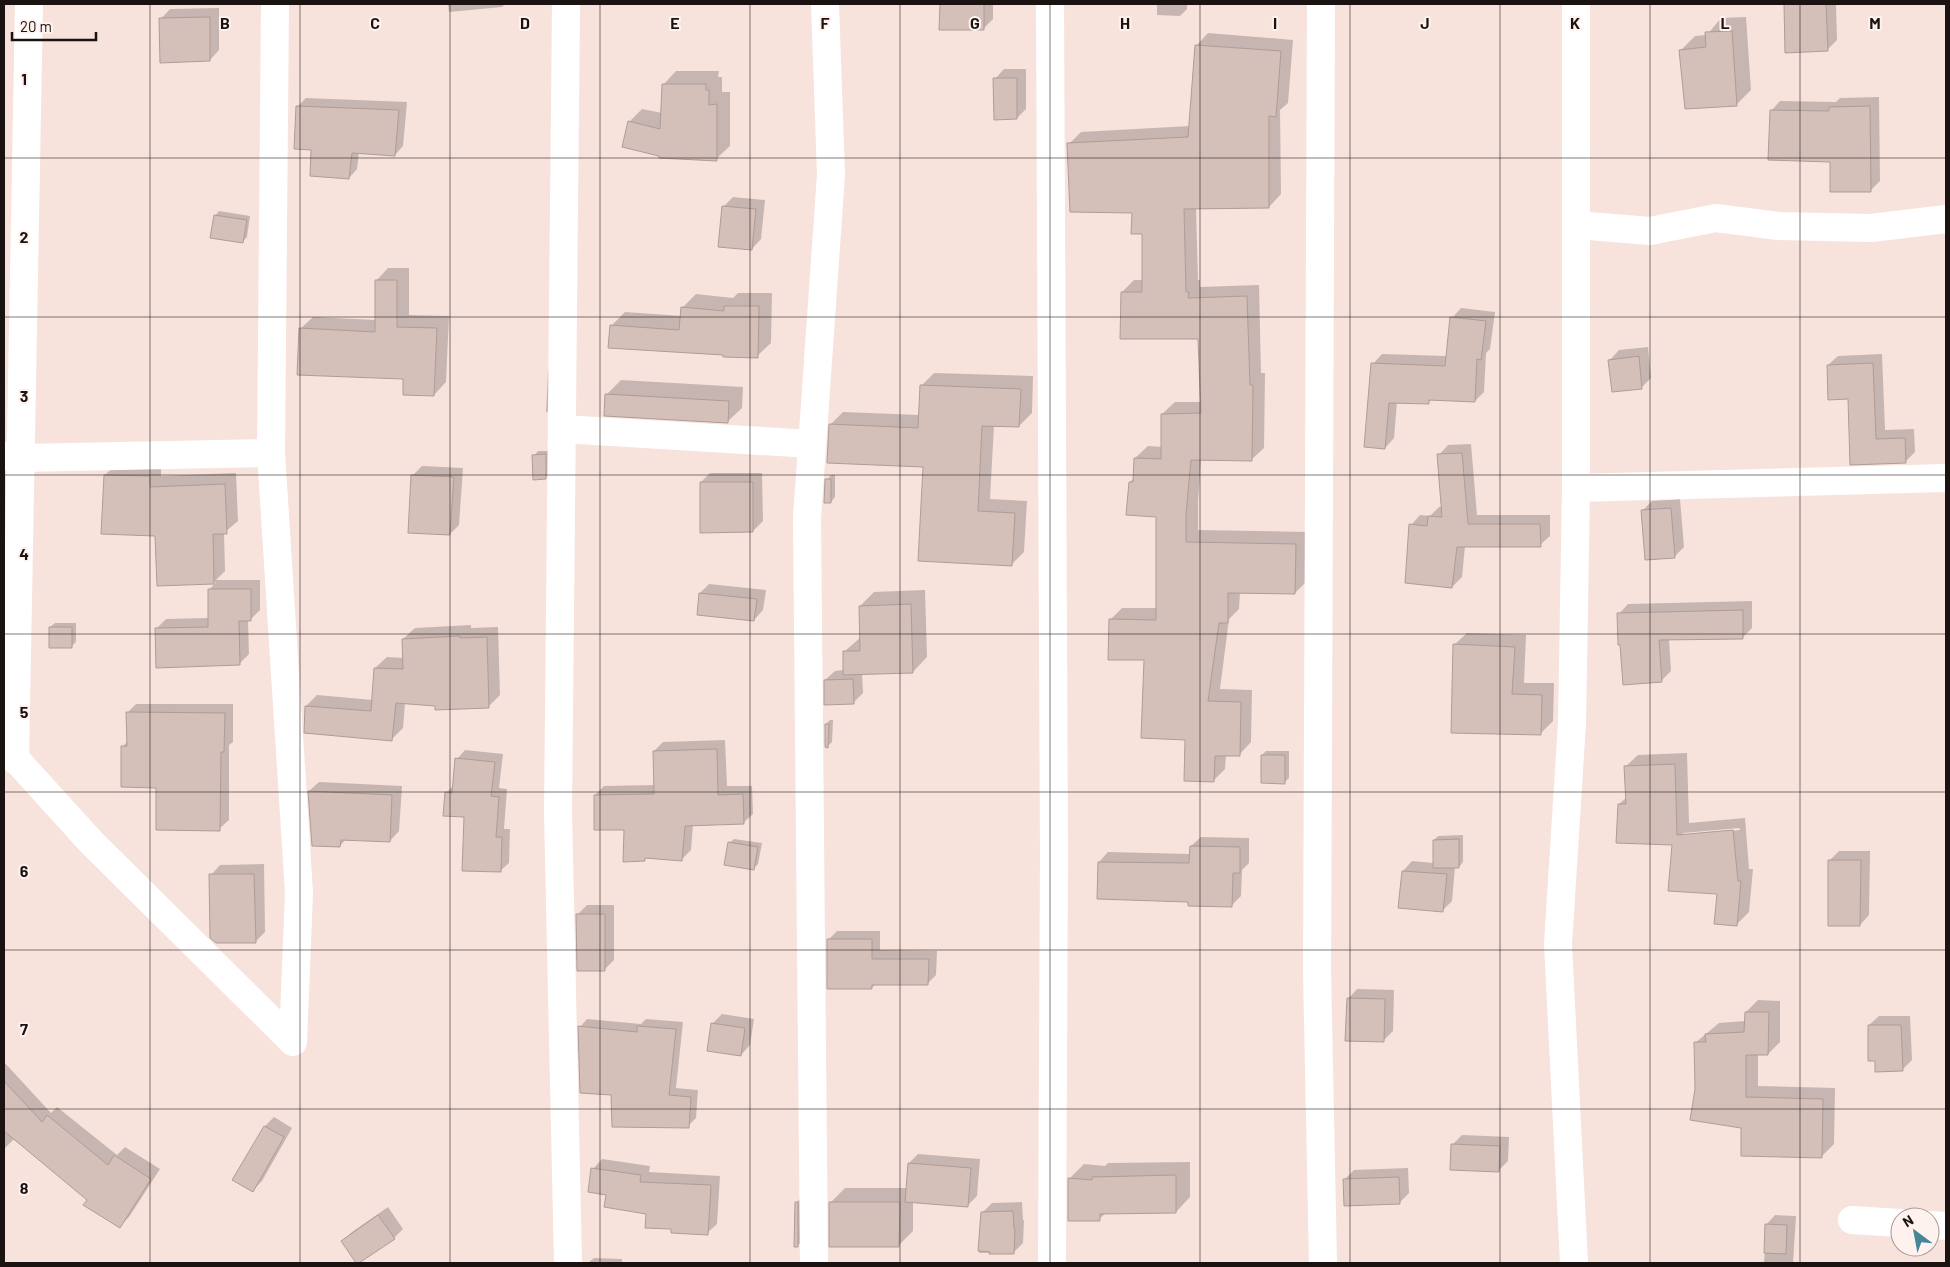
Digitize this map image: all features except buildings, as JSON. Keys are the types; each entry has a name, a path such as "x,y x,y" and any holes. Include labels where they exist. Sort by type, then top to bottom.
{"street":[{"path":"29,4 12,457 10,753 98,848 293,1042 299,893 271,453 275,4"},
{"path":"566,4 558,813 568,1263"},
{"path":"814,1263 807,518 831,176 825,4"},
{"path":"1050,4 1054,834 1052,1263"},
{"path":"1321,4 1317,970 1323,1263"},
{"path":"1574,1263 1558,944 1572,723 1576,488 1576,4"},
{"path":"1576,225 1650,231 1716,218 1779,226 1870,228 1946,219"},
{"path":"562,429 812,444"},
{"path":"12,457 271,453"},
{"path":"1576,488 1946,478"},
{"path":"1852,1220 1890,1222"}]}
